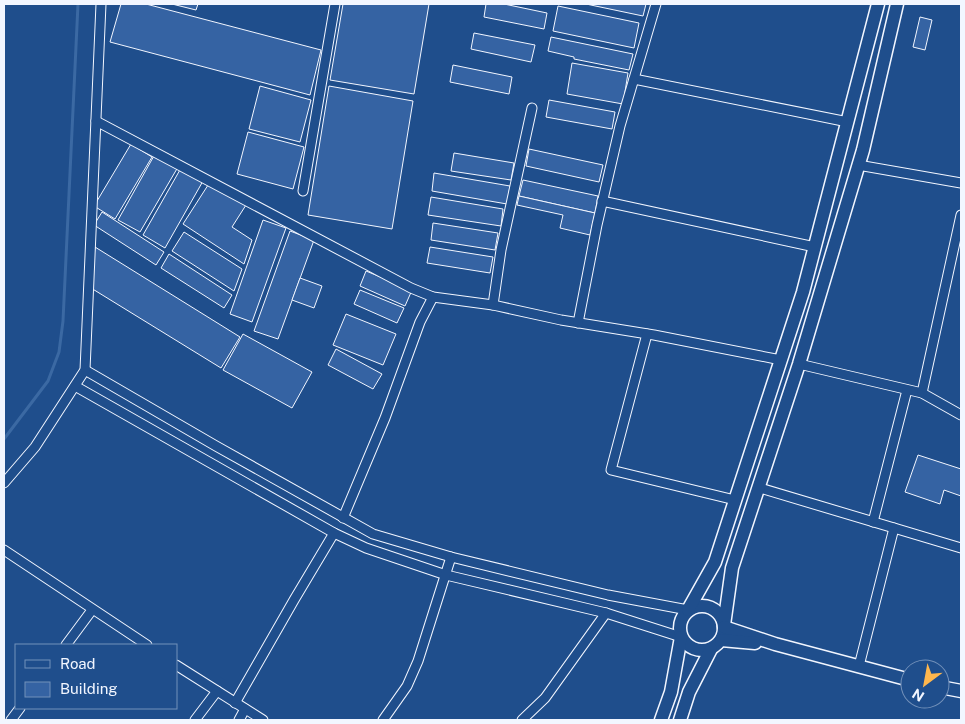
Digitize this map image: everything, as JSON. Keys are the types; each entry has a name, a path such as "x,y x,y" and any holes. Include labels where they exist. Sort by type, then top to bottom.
{"main road":[{"path":"661,720 671,692 680,637 680,622 715,562 803,292 878,4"},
{"path":"680,720 689,692 711,649 723,631 732,568 800,364 858,166 897,4"},
{"path":"688,610 695,607 710,607 722,618 723,631"},
{"path":"723,631 900,677"},
{"path":"680,637 684,643 696,650 711,649"}],"street":[{"path":"4,483 35,447 86,370 101,4"},
{"path":"303,191 335,4"},
{"path":"578,323 602,201 620,126 656,4"},
{"path":"634,80 848,122"},
{"path":"494,305 501,250 532,108"},
{"path":"96,120 410,288 433,297 494,305 578,323 647,334 781,360"},
{"path":"858,166 961,183"},
{"path":"602,201 815,248"},
{"path":"922,393 961,215"},
{"path":"343,518 385,418 420,322 433,297"},
{"path":"647,334 610,470 735,500"},
{"path":"800,364 922,393 961,415"},
{"path":"86,370 373,534 451,556 608,595 688,610"},
{"path":"75,386 334,533 366,548 446,575 606,613 680,637"},
{"path":"873,522 907,390"},
{"path":"760,488 961,548"},
{"path":"859,666 894,528"},
{"path":"235,703 334,533"},
{"path":"4,550 145,644"},
{"path":"383,720 407,686 418,661 451,556"},
{"path":"67,644 92,610"},
{"path":"522,720 545,698 606,613"},
{"path":"178,666 263,720"},
{"path":"195,720 217,691"},
{"path":"11,720 19,709"},
{"path":"239,720 245,710"}],"building":[{"path":"121,4 146,4 321,50 310,95 110,42"},
{"path":"172,4 198,4 196,10"},
{"path":"343,4 429,4 414,94 330,80"},
{"path":"486,4 504,4 547,13 544,29 484,17"},
{"path":"586,4 646,4 643,16"},
{"path":"558,6 639,23 634,48 553,31"},
{"path":"920,17 932,20 925,50 913,47"},
{"path":"474,33 535,45 531,62 471,49"},
{"path":"551,37 633,54 629,70 574,59 574,57 548,51"},
{"path":"572,63 628,73 623,104 567,94"},
{"path":"453,65 512,77 509,94 450,82"},
{"path":"260,86 311,100 300,142 249,129"},
{"path":"329,86 413,101 392,229 308,215"},
{"path":"549,100 615,112 612,129 546,117"},
{"path":"248,132 304,147 293,189 237,174"},
{"path":"131,144 152,157 115,219 94,206"},
{"path":"529,149 603,165 599,182 526,166"},
{"path":"454,153 514,163 511,180 451,171"},
{"path":"155,154 178,167 140,232 118,220"},
{"path":"181,168 203,181 165,248 143,235"},
{"path":"434,173 510,186 507,204 432,191"},
{"path":"523,180 598,196 595,213 519,196"},
{"path":"210,182 246,205 232,227 252,240 244,264 183,224"},
{"path":"519,196 595,213 590,235 560,228 563,215 517,205"},
{"path":"431,197 503,209 501,226 428,215"},
{"path":"102,212 164,252 156,265 94,225"},
{"path":"263,220 286,228 252,322 230,314"},
{"path":"433,223 498,233 495,250 431,240"},
{"path":"290,231 314,240 278,339 254,331"},
{"path":"184,232 242,269 234,291 172,251"},
{"path":"95,247 240,337 221,368 91,288"},
{"path":"430,247 493,257 490,273 427,263"},
{"path":"169,254 232,295 224,308 161,268"},
{"path":"366,271 412,290 405,306 360,286"},
{"path":"300,278 322,286 314,308 292,300"},
{"path":"360,290 404,308 397,323 354,304"},
{"path":"346,314 396,334 383,365 333,345"},
{"path":"243,334 312,372 292,408 223,370"},
{"path":"336,349 382,374 373,389 328,365"},
{"path":"918,455 961,469 961,496 944,490 940,504 905,492"}],"waterway":[{"path":"4,439 48,381 59,352 63,321 78,4"}]}
